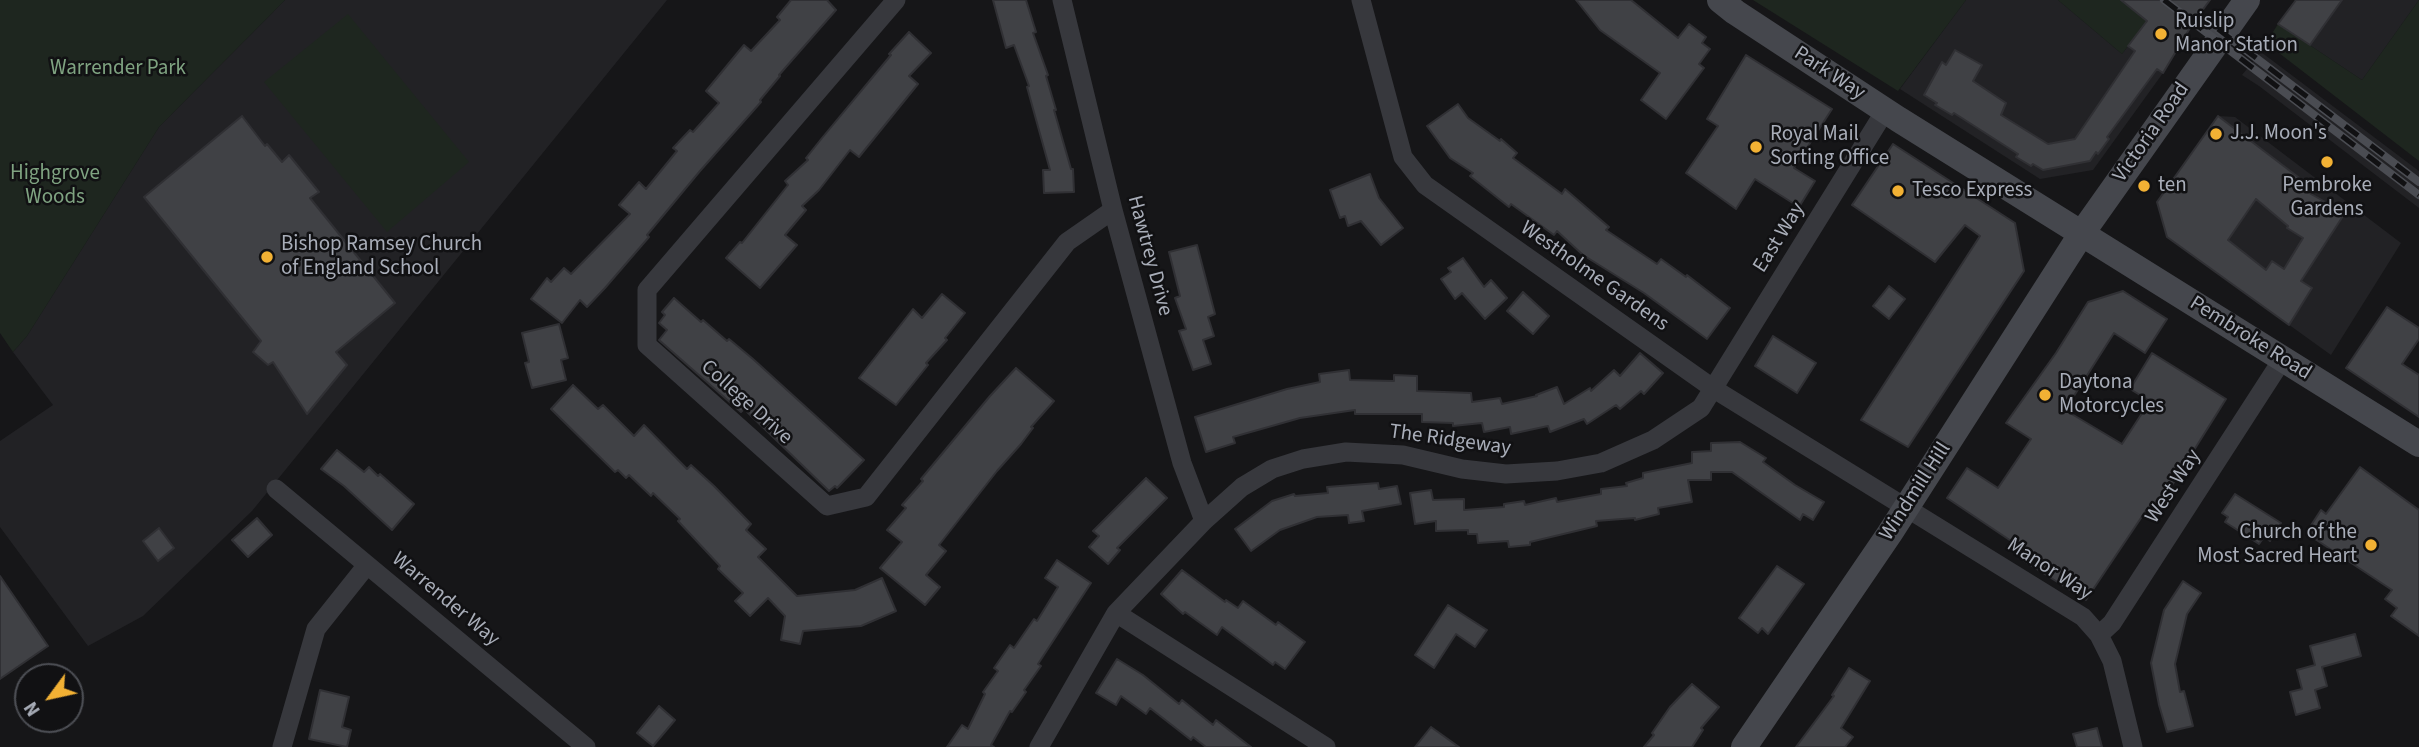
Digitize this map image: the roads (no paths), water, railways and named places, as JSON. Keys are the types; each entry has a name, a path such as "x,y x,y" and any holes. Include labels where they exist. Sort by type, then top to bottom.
{"street":[{"name":"College Drive","path":"896,0 647,290 647,345 827,506 866,497 1067,242 1112,210"},
{"name":"Hawtrey Drive","path":"1062,0 1112,210 1182,463 1204,521"},
{"name":"Westholme Gardens","path":"1360,0 1403,157 1425,185 1714,389 1907,508"},
{"name":"Park Way","path":"1720,0 1885,111 2082,233"},
{"name":"Victoria Road","path":"2082,233 2247,0"},
{"name":"East Way","path":"1714,389 1885,111"},
{"name":"Pembroke Road","path":"2082,233 2419,444"},
{"name":"Windmill Hill","path":"1744,747 1907,508 2082,233"},
{"name":"West Way","path":"2099,635 2112,623 2282,359"},
{"name":"The Ridgeway","path":"1039,747 1116,613 1204,521 1242,486 1272,469 1303,459 1346,452 1403,455 1462,469 1506,474 1556,471 1601,463 1653,440 1702,408 1714,389"},
{"name":"Warrender Way","path":"276,489 586,747"},
{"name":"Manor Way","path":"1907,508 2082,617 2099,635 2112,661 2133,747"},
{"path":"282,747 316,629 367,565"},
{"path":"1116,613 1326,747"}],"railway":[{"path":"2164,0 2419,195"},
{"path":"2218,29 2419,182"}],"place":[{"name":"Ruislip Manor Station","path":"2161,34"},
{"name":"J.J. Moon's","path":"2216,134"},
{"name":"Royal Mail Sorting Office","path":"1756,147"},
{"name":"Pembroke Gardens","path":"2327,162"},
{"name":"ten","path":"2144,186"},
{"name":"Tesco Express","path":"1898,191"},
{"name":"Bishop Ramsey Church of England School","path":"267,257"},
{"name":"Daytona Motorcycles","path":"2045,395"},
{"name":"Church of the Most Sacred Heart","path":"2371,545"}],"park label":[{"name":"Warrender Park","path":"118,69"},
{"name":"Highgrove Woods","path":"55,186"}]}
